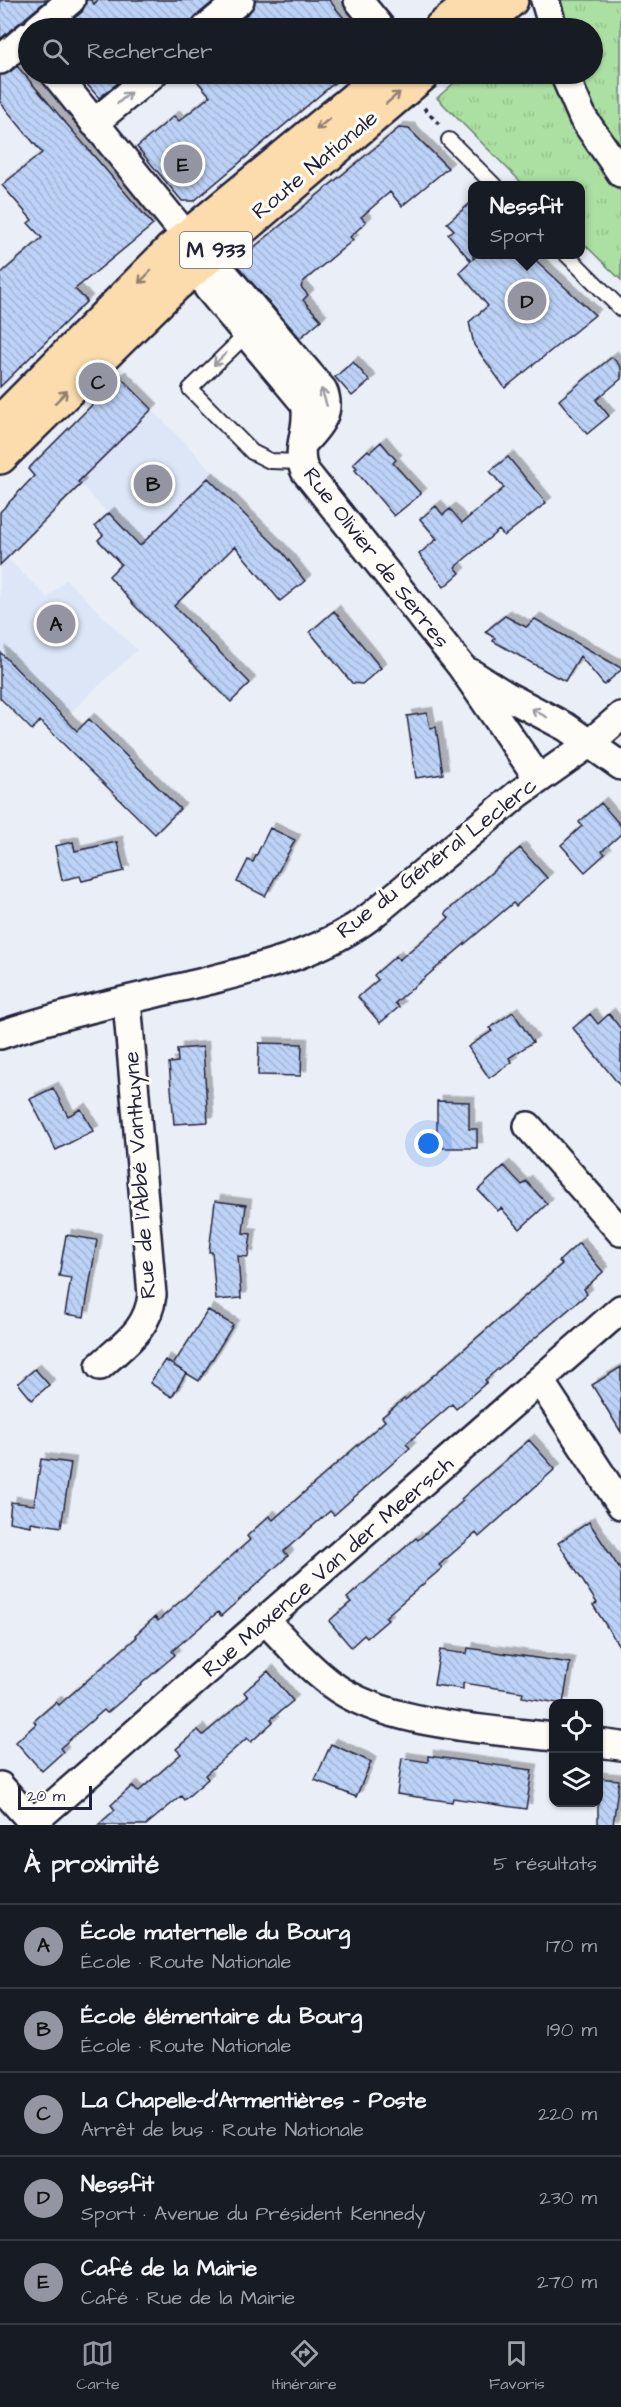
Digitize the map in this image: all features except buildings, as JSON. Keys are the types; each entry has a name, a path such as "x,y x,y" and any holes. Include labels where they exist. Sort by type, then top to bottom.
{"main road":[{"path":"454,18 476,0"},
{"path":"489,18 511,0"},
{"name":"Route Nationale","path":"0,423 196,248 374,84"},
{"name":"Route Nationale","path":"0,457 160,299 196,248 408,84"}],"street":[{"path":"50,18 71,0"},
{"path":"218,18 240,0"},
{"path":"358,0 373,18"},
{"path":"545,0 550,18"},
{"path":"0,60 18,46"},
{"path":"63,84 196,248 227,277 255,327 323,390 327,406 321,422 301,454"},
{"path":"94,123 141,84"},
{"path":"568,84 583,117 621,173"},
{"name":"Rue Olivier de Serres","path":"301,454 311,479 461,666 538,778"},
{"name":"Rue Olivier de Serres","path":"461,666 490,687 566,727 621,766"},
{"name":"Rue du Général Leclerc","path":"0,1035 277,963 320,947 343,935 392,899 538,778 590,742 621,716"},
{"name":"Rue de l'Abbé Vanthuyne","path":"100,1366 140,1328 147,1318 152,1295 127,1001"},
{"path":"528,1126 621,1232"},
{"name":"Rue Maxence Van der Meersch","path":"33,1824 621,1309"},
{"path":"540,1381 621,1504"},
{"path":"265,1620 315,1671 333,1685 371,1706 405,1716 549,1736"},
{"path":"603,1744 621,1746"},
{"path":"0,1786 33,1824"}],"lane":[{"path":"448,140 490,181"},
{"path":"570,259 621,309"},
{"path":"255,327 190,389 252,452 270,461 301,454"}],"shaded area":[{"path":"120,377 227,486 121,591 109,576 138,547 79,482 39,458"},
{"path":"0,551 48,598 66,579 137,650 69,714 54,708 32,730 0,698"}],"green space":[{"path":"557,0 621,0 621,154 599,120 583,84 603,84 603,18 564,18"},
{"path":"453,84 554,84 584,145 621,192 621,280 585,245 585,181 520,181 437,98"}],"place":[{"name":"Café de la Mairie","path":"183,164"},
{"name":"Nessfit","path":"527,301"},
{"name":"La Chapelle-d'Armentières – Poste","path":"98,382"},
{"name":"École élémentaire du Bourg","path":"153,484"},
{"name":"École maternelle du Bourg","path":"56,624"}]}
